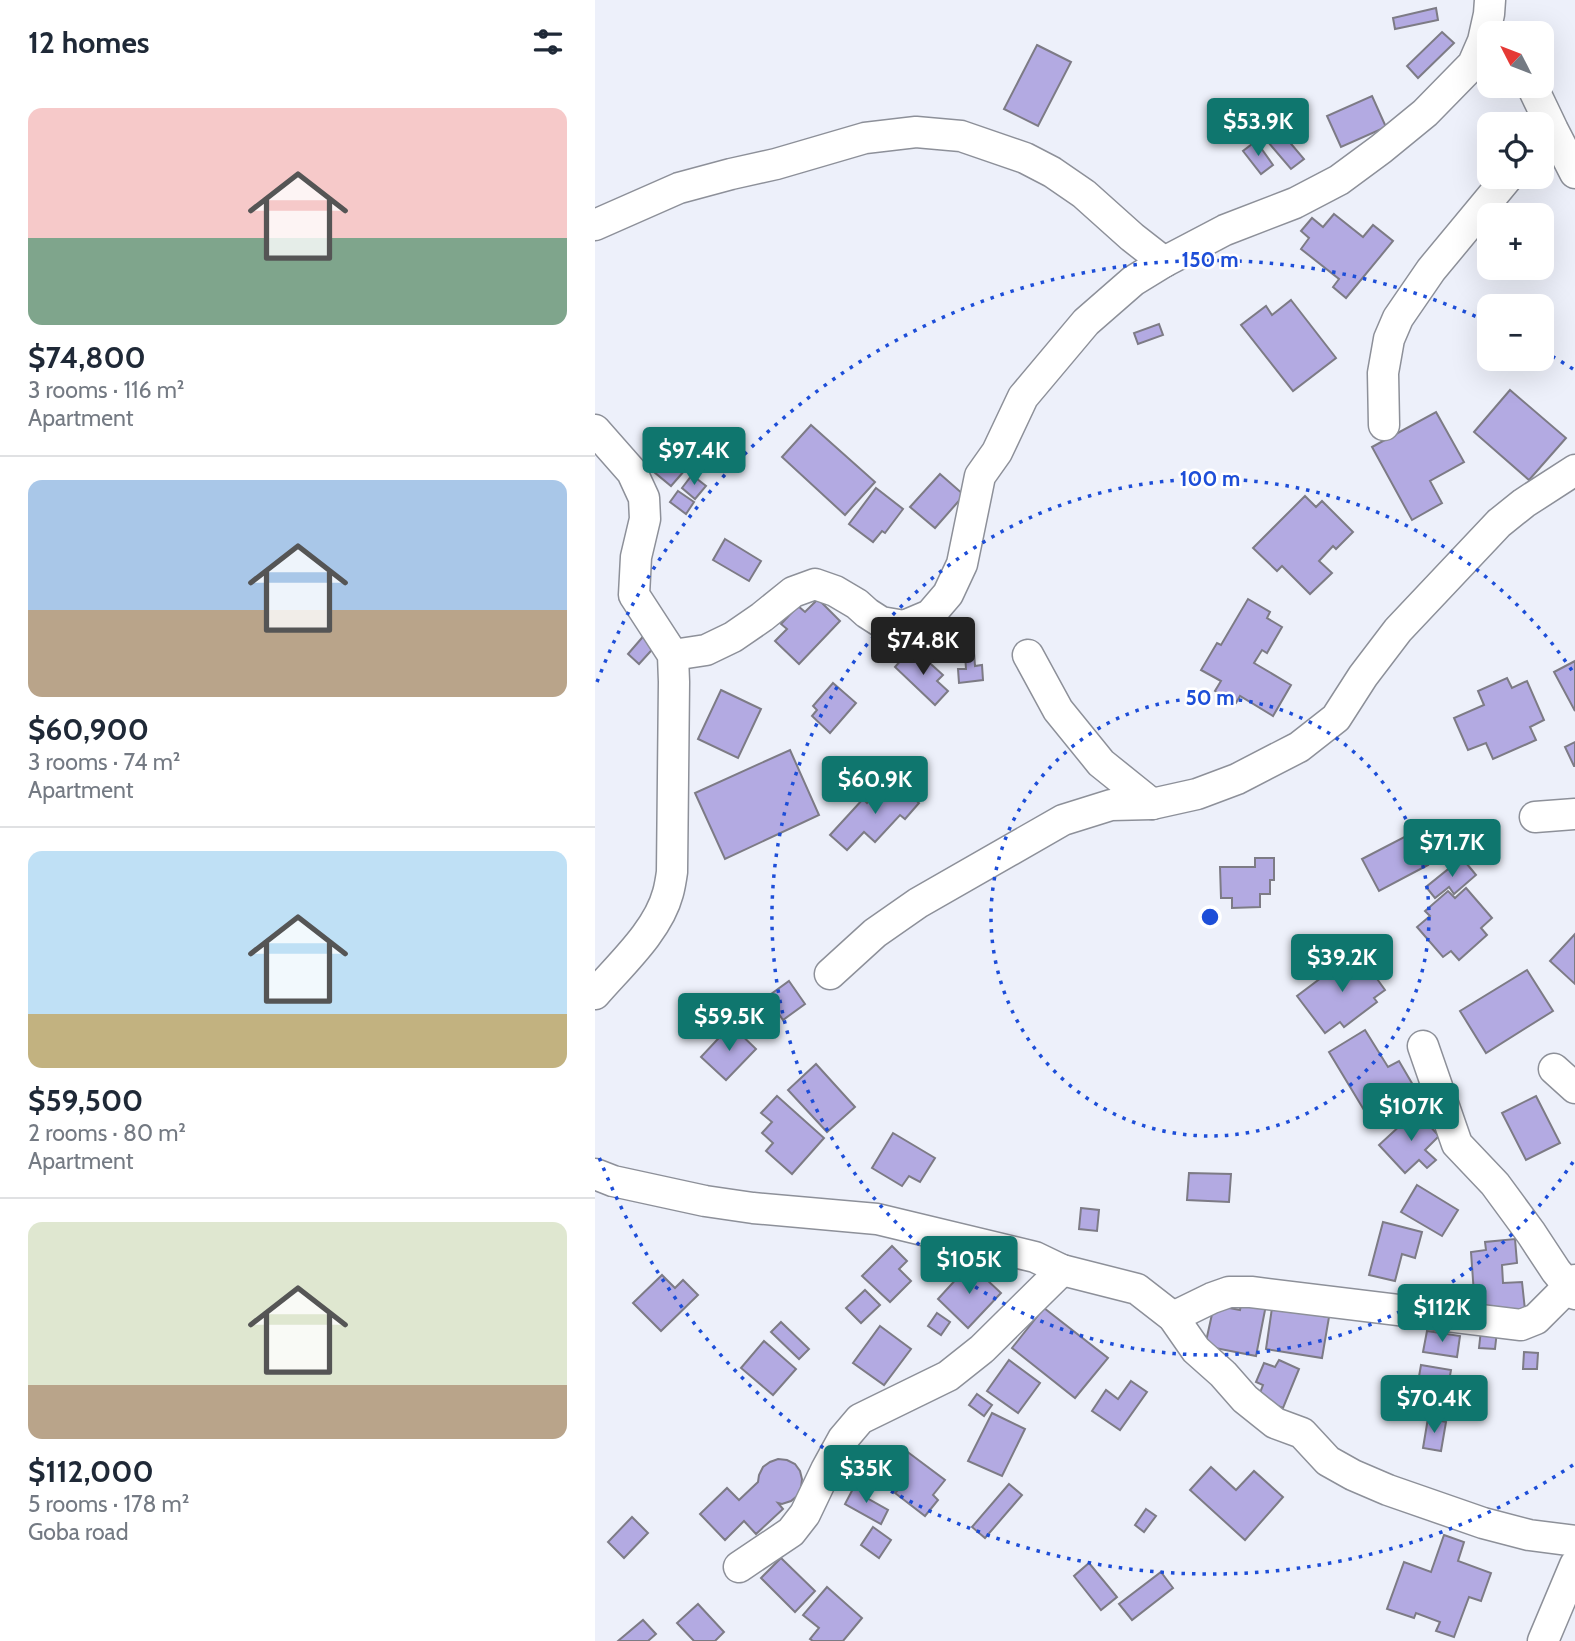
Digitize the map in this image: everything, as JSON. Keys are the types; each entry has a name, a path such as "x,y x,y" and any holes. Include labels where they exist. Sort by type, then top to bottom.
{"street":[{"path":"673,655 706,650 733,637 793,593 815,584 835,591 881,622 904,626 930,615 948,594 962,564 980,476 997,452 1023,397 1086,322 1133,281 1164,262 1225,230 1295,202 1339,180 1390,142 1425,113 1473,64 1483,41 1490,0"},
{"path":"1498,0 1504,21"},
{"path":"595,225 679,188 865,138 916,132 961,136 1025,158 1052,172 1084,194 1164,262"},
{"path":"1554,145 1575,173"},
{"path":"1384,425 1384,373 1388,339 1398,318 1431,270 1498,189"},
{"path":"595,430 632,471 644,498 645,519 636,557 634,595 673,655 674,682 672,872 668,895 659,915 634,950 595,995"},
{"path":"830,974 875,933 918,903 1063,820 1111,805 1152,804 1197,794 1237,779 1300,747 1336,718 1363,676 1398,630 1499,523 1524,503 1575,470"},
{"path":"1028,655 1058,710 1101,763 1152,804"},
{"path":"1535,817 1575,814"},
{"path":"1173,1317 1229,1292 1251,1292 1521,1325 1537,1320 1573,1287 1495,1184 1457,1144 1423,1046"},
{"path":"595,1174 613,1181 705,1201 877,1219 1035,1257 1062,1270 1136,1289 1173,1317 1196,1350 1223,1374 1245,1399 1275,1423 1302,1433 1328,1461 1353,1475 1483,1523 1529,1535 1575,1541"},
{"path":"739,1567 791,1532 805,1514 843,1439 860,1419 948,1376 982,1349 1062,1270"},
{"path":"1543,1641 1575,1565"}],"building":[{"path":"1436,8 1438,20 1395,29 1393,18"},
{"path":"1442,32 1454,43 1418,78 1407,66"},
{"path":"1037,45 1071,62 1038,126 1004,109"},
{"path":"1372,96 1386,127 1341,147 1327,116"},
{"path":"1281,132 1304,159 1291,169 1268,142"},
{"path":"1256,141 1273,165 1261,174 1243,151"},
{"path":"1334,214 1363,237 1373,225 1393,241 1346,298 1333,287 1339,279 1301,249 1309,238 1301,231 1312,218 1323,227"},
{"path":"1291,300 1336,358 1293,391 1241,325 1266,306 1272,315"},
{"path":"1159,324 1163,335 1138,344 1134,333"},
{"path":"1510,390 1566,438 1529,480 1474,432"},
{"path":"1436,412 1464,462 1430,481 1442,503 1412,520 1372,447"},
{"path":"811,425 875,482 845,515 782,457"},
{"path":"661,450 685,470 671,486 648,467"},
{"path":"940,474 964,495 935,528 910,507"},
{"path":"692,475 706,486 695,499 682,488"},
{"path":"876,488 903,509 885,533 882,531 873,542 849,524"},
{"path":"678,491 694,502 686,514 670,502"},
{"path":"1305,496 1316,507 1322,501 1353,532 1336,549 1333,546 1319,561 1332,573 1310,594 1282,566 1277,571 1253,548"},
{"path":"725,539 761,561 749,581 713,560"},
{"path":"818,599 840,621 799,664 775,641 787,629 781,624 798,606 805,612"},
{"path":"1248,599 1270,612 1267,618 1282,627 1267,653 1262,650 1254,663 1291,685 1273,716 1240,696 1236,703 1215,691 1221,681 1201,670 1217,643 1221,645"},
{"path":"647,632 659,642 639,664 628,654"},
{"path":"909,651 919,661 923,657 943,675 937,681 948,691 935,705 895,667"},
{"path":"974,653 975,666 982,665 983,680 959,683 958,669 966,669 965,654"},
{"path":"1575,661 1575,711 1554,672"},
{"path":"1507,678 1512,688 1527,681 1544,720 1530,727 1536,740 1493,759 1486,743 1468,750 1454,718 1484,705 1478,691"},
{"path":"833,683 856,703 830,733 812,716 817,710 813,706"},
{"path":"721,690 761,709 738,758 698,739"},
{"path":"1575,742 1575,766 1574,766 1565,747"},
{"path":"790,750 819,815 725,859 695,793"},
{"path":"895,782 919,803 905,819 900,815 875,842 864,832 847,850 830,835 863,799 867,803 876,793 880,797"},
{"path":"1412,833 1428,865 1379,891 1362,859"},
{"path":"1255,858 1274,858 1274,880 1270,880 1270,894 1260,894 1260,907 1232,908 1232,898 1221,898 1220,867 1255,867"},
{"path":"1462,858 1476,875 1454,894 1449,887 1435,898 1426,887"},
{"path":"1466,888 1492,918 1481,928 1487,935 1459,960 1451,951 1443,957 1417,927 1430,916 1425,911 1448,891 1455,898"},
{"path":"1575,934 1575,984 1550,961"},
{"path":"1357,951 1385,990 1374,998 1377,1002 1344,1027 1340,1022 1325,1033 1297,996"},
{"path":"1527,970 1553,1011 1486,1053 1460,1011"},
{"path":"789,981 805,1004 783,1020 767,997"},
{"path":"731,1025 756,1049 726,1080 701,1057"},
{"path":"1365,1030 1388,1067 1399,1061 1420,1097 1373,1125 1329,1052"},
{"path":"816,1064 855,1107 827,1132 788,1090"},
{"path":"777,1096 824,1138 792,1174 766,1151 773,1143 762,1133 772,1122 761,1113"},
{"path":"1536,1096 1560,1143 1526,1160 1502,1113"},
{"path":"1416,1111 1439,1136 1425,1150 1436,1160 1427,1168 1419,1160 1405,1173 1379,1145"},
{"path":"893,1133 935,1158 920,1182 909,1176 902,1186 872,1168"},
{"path":"1189,1173 1231,1174 1229,1202 1187,1200"},
{"path":"1417,1185 1458,1210 1442,1236 1401,1212"},
{"path":"1081,1208 1099,1210 1097,1231 1079,1229"},
{"path":"1383,1222 1422,1232 1415,1258 1402,1254 1395,1281 1369,1275"},
{"path":"1515,1239 1517,1263 1502,1265 1503,1283 1522,1282 1525,1310 1491,1313 1475,1308 1471,1252 1486,1250 1485,1242"},
{"path":"892,1246 907,1261 899,1269 911,1281 890,1302 862,1276"},
{"path":"970,1264 1001,1293 968,1328 938,1299"},
{"path":"662,1275 675,1288 683,1280 698,1295 661,1331 633,1303"},
{"path":"865,1290 880,1305 861,1323 846,1308"},
{"path":"1242,1300 1266,1305 1256,1356 1205,1346 1214,1305 1240,1310"},
{"path":"1044,1308 1108,1358 1075,1398 1012,1348"},
{"path":"1272,1308 1329,1317 1322,1358 1266,1349"},
{"path":"937,1313 950,1322 941,1335 928,1326"},
{"path":"781,1322 809,1349 799,1359 771,1332"},
{"path":"880,1326 911,1349 884,1385 853,1363"},
{"path":"1481,1330 1497,1331 1495,1349 1479,1348"},
{"path":"1427,1331 1460,1336 1457,1357 1423,1352"},
{"path":"764,1341 796,1369 773,1395 741,1368"},
{"path":"1524,1352 1538,1353 1537,1369 1523,1369"},
{"path":"1009,1360 1040,1383 1018,1413 987,1391"},
{"path":"1279,1360 1299,1369 1283,1408 1258,1398 1263,1385 1256,1382 1264,1363 1275,1367"},
{"path":"1421,1365 1451,1370 1447,1392 1417,1388"},
{"path":"1131,1381 1147,1392 1120,1430 1092,1411 1106,1390 1118,1399"},
{"path":"977,1394 992,1405 984,1416 969,1405"},
{"path":"992,1413 1025,1429 1002,1476 968,1461"},
{"path":"1428,1418 1446,1422 1441,1451 1423,1448"},
{"path":"905,1450 945,1480 933,1495 938,1500 925,1516 895,1493 901,1487 886,1475"},
{"path":"778,1459 795,1464 800,1471 801,1488 797,1496 791,1501 778,1503 783,1509 756,1534 744,1521 725,1540 700,1514 727,1488 739,1500 758,1482 763,1467"},
{"path":"1211,1467 1236,1490 1254,1471 1283,1497 1245,1540 1190,1490"},
{"path":"1009,1484 1022,1495 985,1538 972,1527"},
{"path":"855,1485 869,1493 867,1498 888,1510 881,1524 845,1504"},
{"path":"1146,1509 1156,1516 1144,1532 1135,1525"},
{"path":"632,1517 648,1533 624,1558 608,1542"},
{"path":"873,1527 891,1540 879,1558 861,1545"},
{"path":"1444,1535 1464,1542 1458,1561 1491,1573 1481,1601 1469,1597 1454,1637 1436,1631 1440,1622 1416,1613 1414,1618 1387,1609 1404,1562 1431,1572"},
{"path":"781,1558 815,1591 795,1612 761,1578"},
{"path":"1089,1563 1117,1597 1101,1610 1074,1576"},
{"path":"1161,1572 1173,1588 1132,1620 1119,1604"},
{"path":"827,1587 862,1618 843,1641 810,1639 819,1628 803,1615"},
{"path":"698,1604 724,1632 715,1641 694,1641 677,1623"},
{"path":"643,1620 656,1634 648,1641 618,1641"}]}
